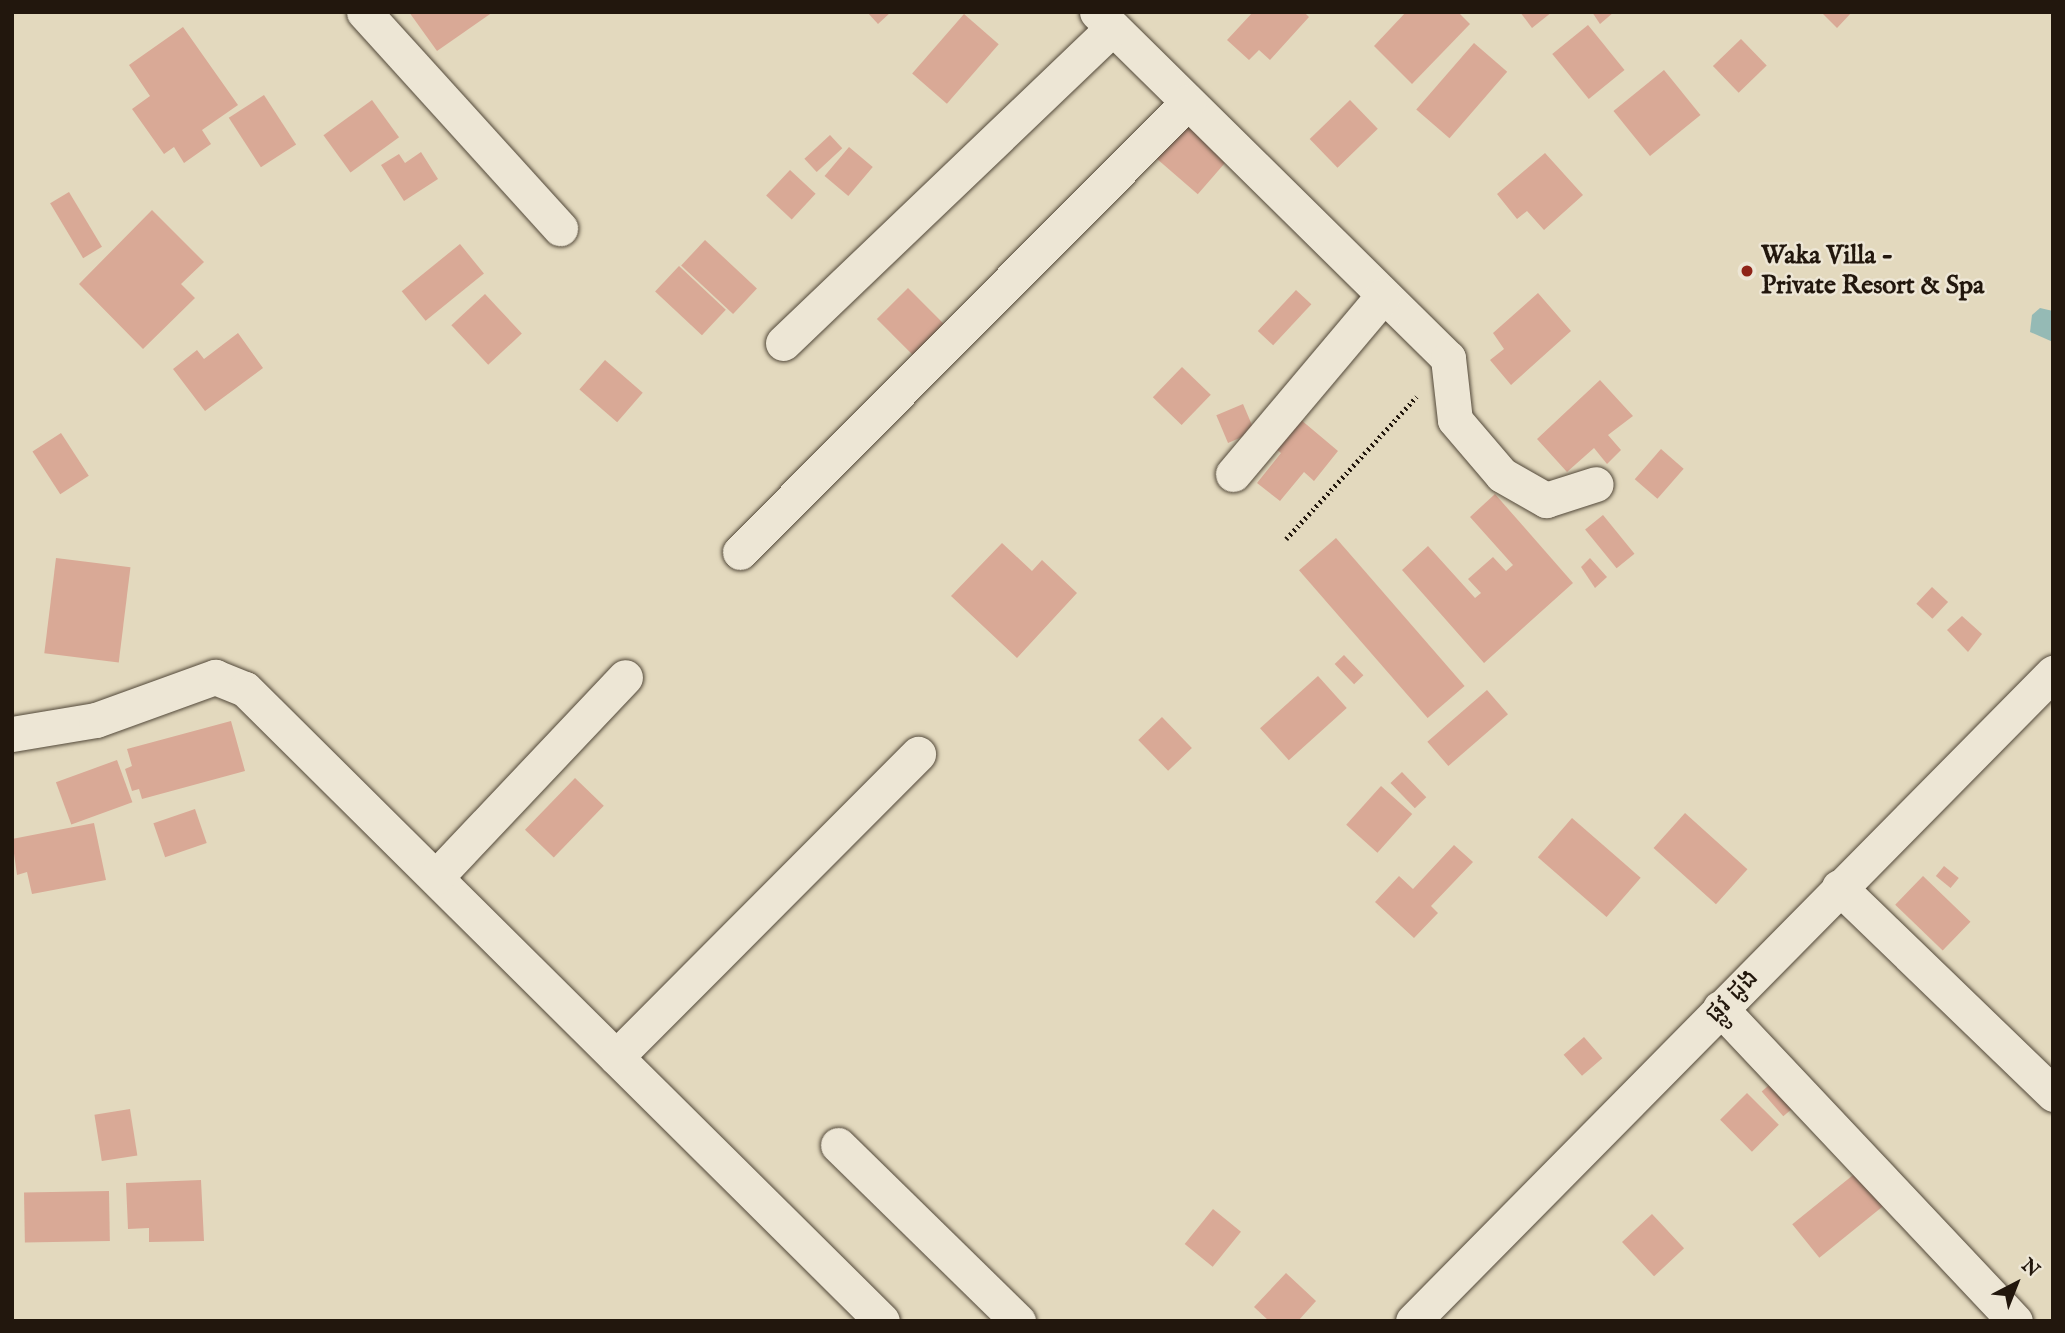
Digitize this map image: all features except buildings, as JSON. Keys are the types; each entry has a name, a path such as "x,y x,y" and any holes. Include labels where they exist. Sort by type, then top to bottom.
{"street":[{"path":"364,12 560,228"},
{"path":"783,343 1105,20 1448,359 1455,420 1502,475 1546,500 1574,495 1596,484"},
{"path":"740,552 1188,102"},
{"path":"1233,474 1383,296"},
{"name":"ផ្លូវ ដូង","path":"1413,1321 2053,673"},
{"path":"12,734 96,720 223,677 245,689 882,1321"},
{"path":"436,877 625,677"},
{"path":"616,1057 918,754"},
{"path":"1839,887 2053,1094"},
{"path":"1720,1008 2015,1321"},
{"path":"838,1145 1018,1321"}],"path":[{"path":"1286,539 1448,359"}],"water":[{"path":"2040,308 2053,311 2053,342 2030,332 2032,315"}],"place":[{"name":"Waka Villa - Private Resort & Spa","path":"1747,271"}]}
